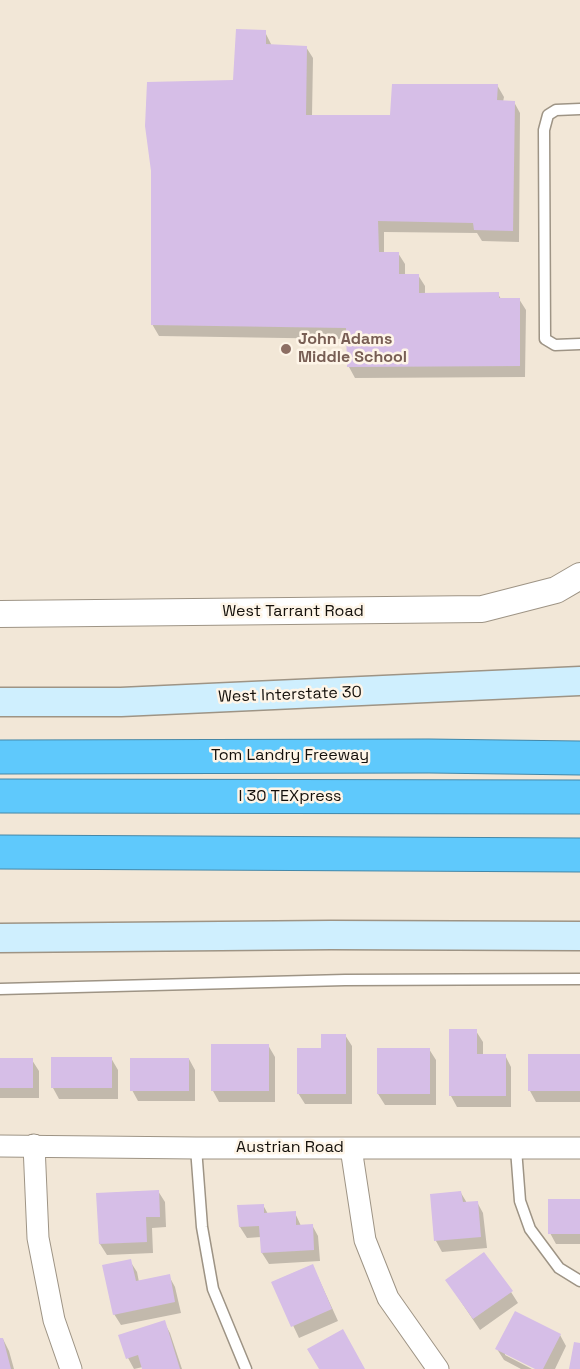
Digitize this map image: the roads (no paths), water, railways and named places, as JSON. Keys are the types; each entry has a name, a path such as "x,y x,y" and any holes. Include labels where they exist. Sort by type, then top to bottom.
{"highway":[{"path":"429,756 460,740 580,739"},
{"name":"Tom Landry Freeway","path":"0,757 580,758"},
{"name":"I 30 TEXpress","path":"0,796 580,797"},
{"path":"0,852 580,855"}],"main road":[{"name":"West Interstate 30","path":"0,702 121,702 580,681"},
{"path":"0,938 319,935 580,936"}],"street":[{"name":"West Tarrant Road","path":"0,614 482,609 556,590 580,576"},
{"path":"34,1145 38,1238 54,1320 71,1369"},
{"name":"Austrian Road","path":"0,1146 580,1148"},
{"path":"351,1148 365,1240 388,1298 438,1369"}],"lane":[{"path":"580,109 556,110 548,116 544,130 545,339 555,345 580,344"},
{"path":"0,989 345,980 580,979"},
{"path":"196,1148 202,1227 213,1289 246,1369"},
{"path":"516,1149 520,1201 530,1229 559,1268 580,1281"}],"place":[{"name":"John Adams Middle School","path":"286,349"}]}
